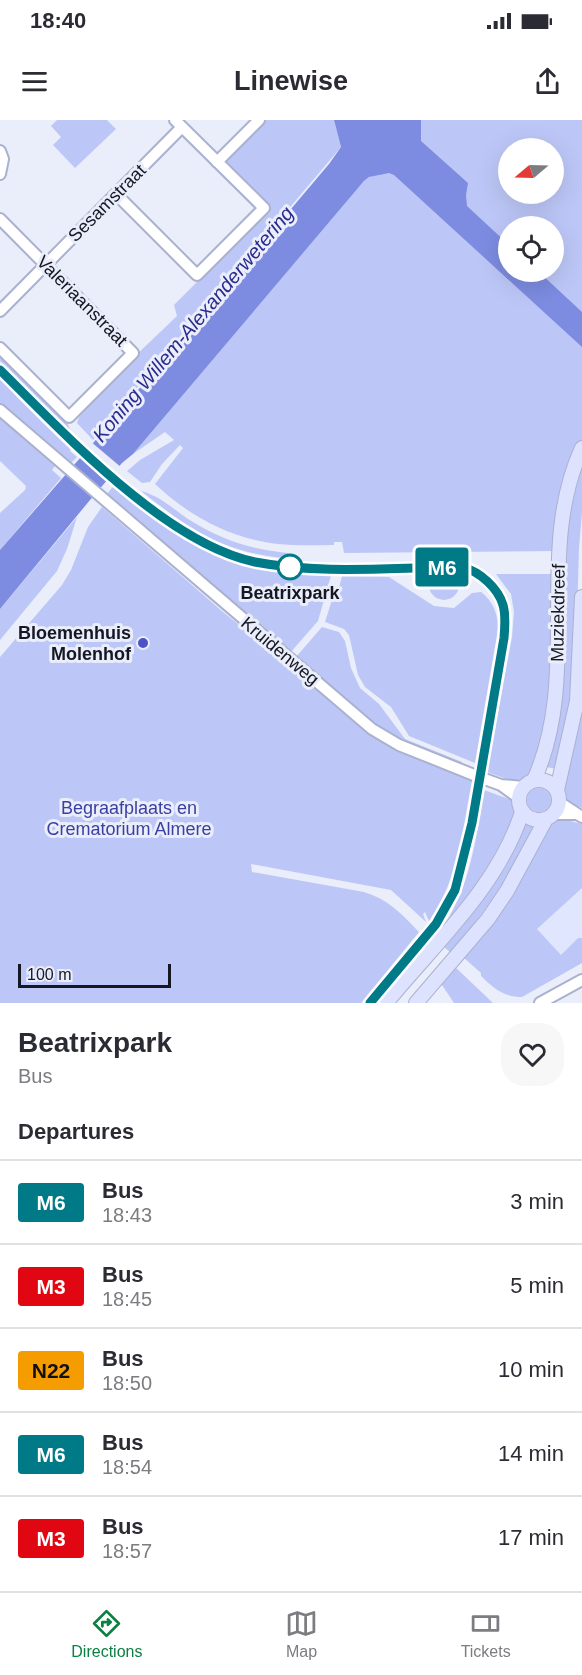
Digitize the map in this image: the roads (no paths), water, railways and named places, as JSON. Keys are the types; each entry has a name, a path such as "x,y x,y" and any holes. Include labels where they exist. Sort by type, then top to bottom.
{"main road":[{"name":"Muziekdreef","path":"386,1003 447,933 492,874 519,823 524,794 542,763 552,722 558,664 559,538 564,500 582,448"},
{"name":"Muziekdreef","path":"416,1003 497,906 554,806 577,701 582,597"},
{"path":"547,781 554,806 533,819 524,794 547,781"}],"street":[{"path":"217,162 259,120"},
{"path":"116,194 198,275 264,208 179,124"},
{"name":"Sesamstraat","path":"0,311 116,194 179,124"},
{"path":"0,151 3,159 0,174"},
{"name":"Valeriaanstraat","path":"0,219 133,353 69,417 0,348"},
{"name":"Kruidenweg","path":"0,410 372,729 399,745 524,794"},
{"path":"554,806 579,816"},
{"path":"540,1003 582,980"}],"water":[{"path":"334,120 421,120 421,141 468,183 467,206 498,235 498,270 394,175 389,173 369,177 133,454 122,463 90,500 0,609 0,550 94,442 341,147"},
{"path":"511,282 550,282 582,312 582,347"}],"place":[{"name":"Beatrixpark","path":"290,567"},
{"name":"Bloemenhuis Molenhof","path":"143,643"}],"water label":[{"name":"Koning Willem-Alexanderwetering","path":"193,324"}],"park label":[{"name":"Begraafplaats en Crematorium Almere","path":"129,818"}]}
